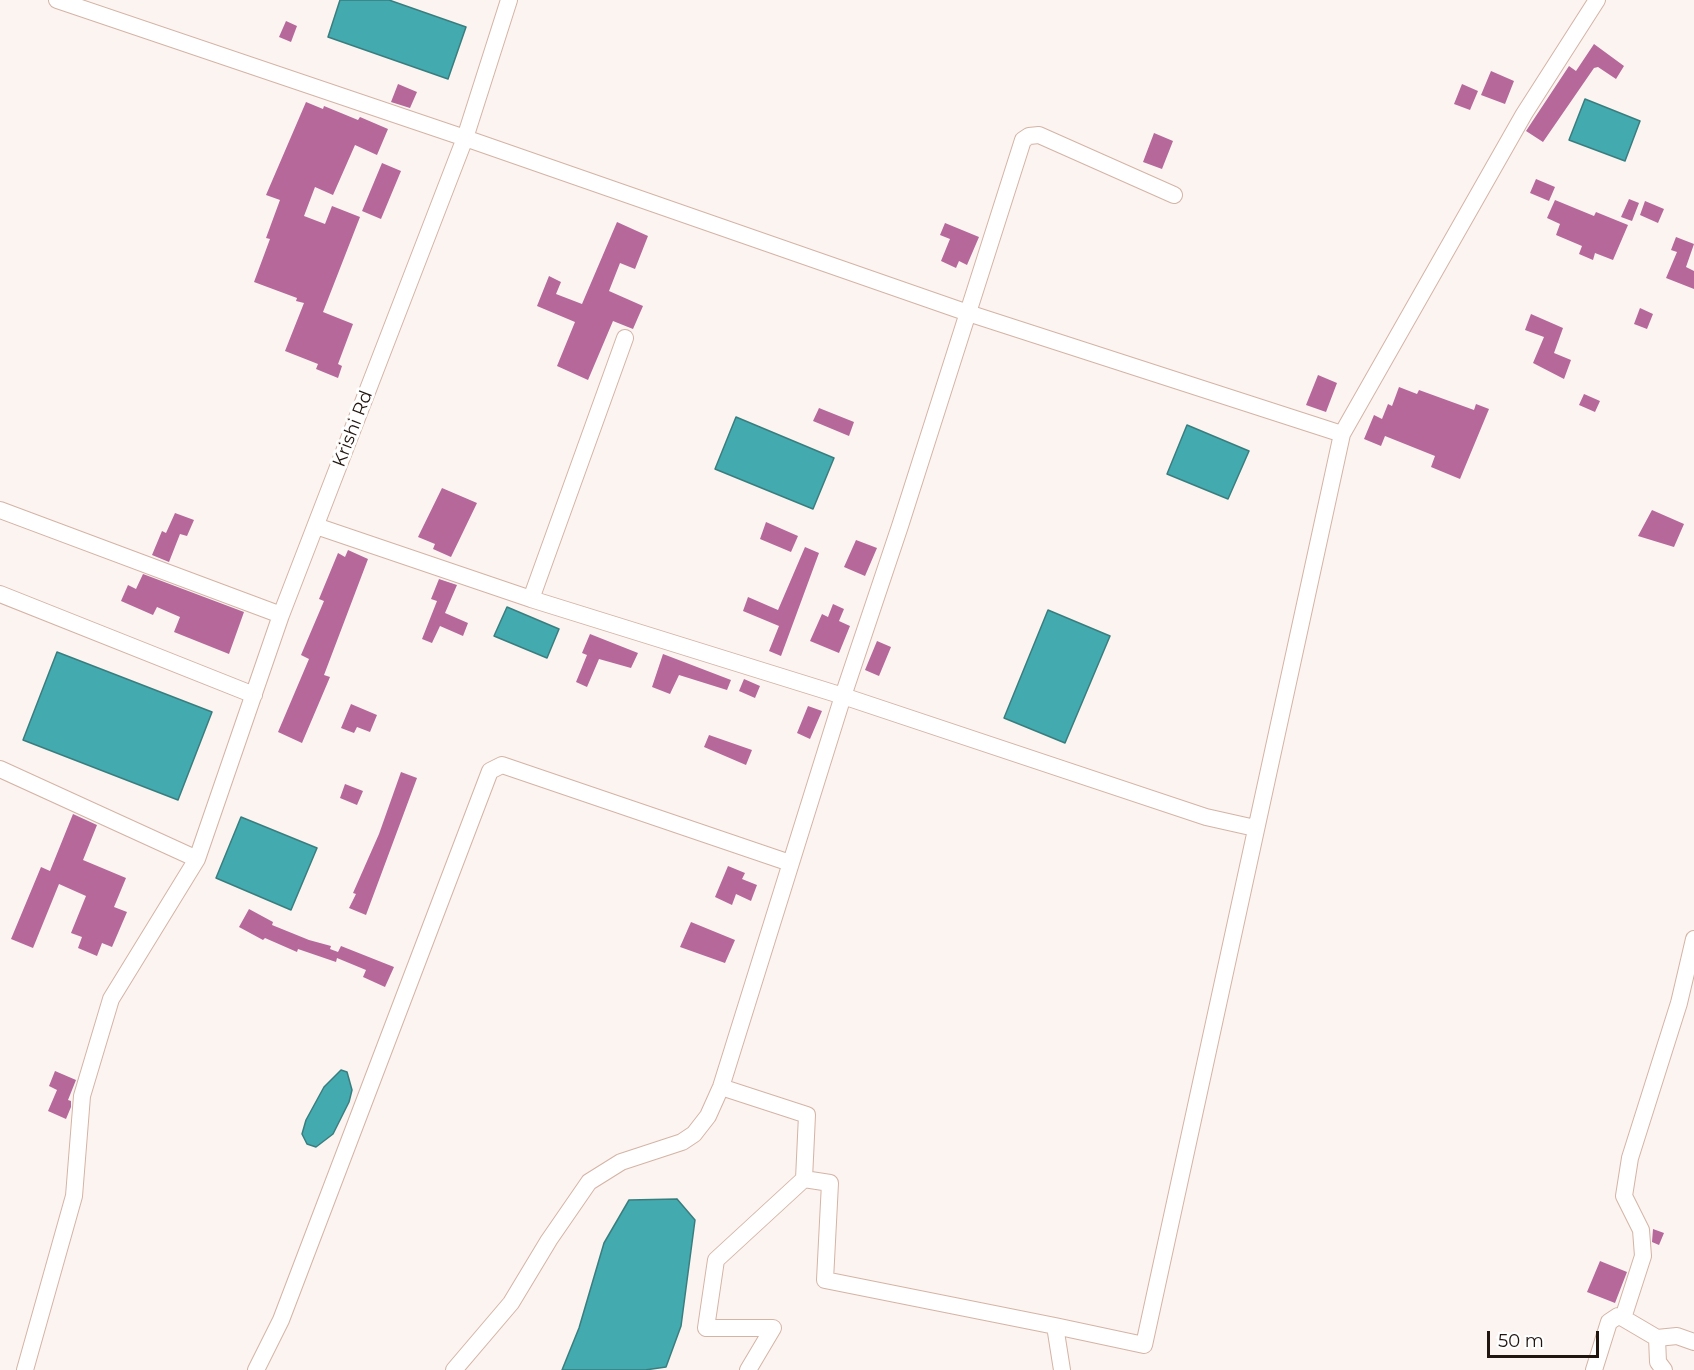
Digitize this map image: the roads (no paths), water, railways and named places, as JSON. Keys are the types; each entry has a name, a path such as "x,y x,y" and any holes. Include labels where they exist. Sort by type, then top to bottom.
{"street":[{"path":"57,0 465,138 968,313 1342,434"},
{"name":"Krishi Rd","path":"25,1370 74,1196 82,1096 111,999 197,859 281,615 465,138 509,0"},
{"path":"804,1179 830,1183 825,1280 1144,1345 1254,828 1342,434 1524,114 1598,0"},
{"path":"454,1370 511,1303 555,1230 589,1182 621,1162 682,1142 694,1134 708,1116 721,1087 843,696 1023,140 1029,136 1039,135 1174,195"},
{"path":"531,599 625,338"},
{"path":"0,510 281,615"},
{"path":"316,526 531,599 843,696 1206,818 1254,828"},
{"path":"0,594 254,695"},
{"path":"256,1370 280,1320 490,771 502,765 790,863"},
{"path":"0,769 197,859"},
{"path":"1623,1318 1643,1256 1641,1230 1624,1196 1630,1158 1676,1013 1694,939"},
{"path":"721,1087 807,1115 804,1179 716,1260 706,1328 772,1329 748,1370"},
{"path":"1594,1370 1609,1322 1618,1316 1657,1338 1677,1336 1694,1342"},
{"path":"1055,1326 1062,1370"},
{"path":"1657,1338 1658,1362 1664,1370"}],"water":[{"path":"340,0 389,0 466,27 448,79 328,37"},
{"path":"1585,99 1640,121 1625,161 1569,140"},
{"path":"736,417 834,458 813,509 715,469"},
{"path":"1187,425 1249,451 1228,499 1167,474"},
{"path":"507,607 559,629 547,658 494,636"},
{"path":"1048,610 1110,636 1065,743 1004,718"},
{"path":"57,652 212,712 178,800 23,740"},
{"path":"241,817 317,848 291,910 216,878"},
{"path":"341,1070 347,1072 352,1090 349,1102 333,1134 316,1147 307,1144 302,1134 306,1120 324,1087"},
{"path":"677,1199 695,1220 681,1326 666,1367 645,1370 562,1370 579,1328 604,1243 629,1200"}]}
